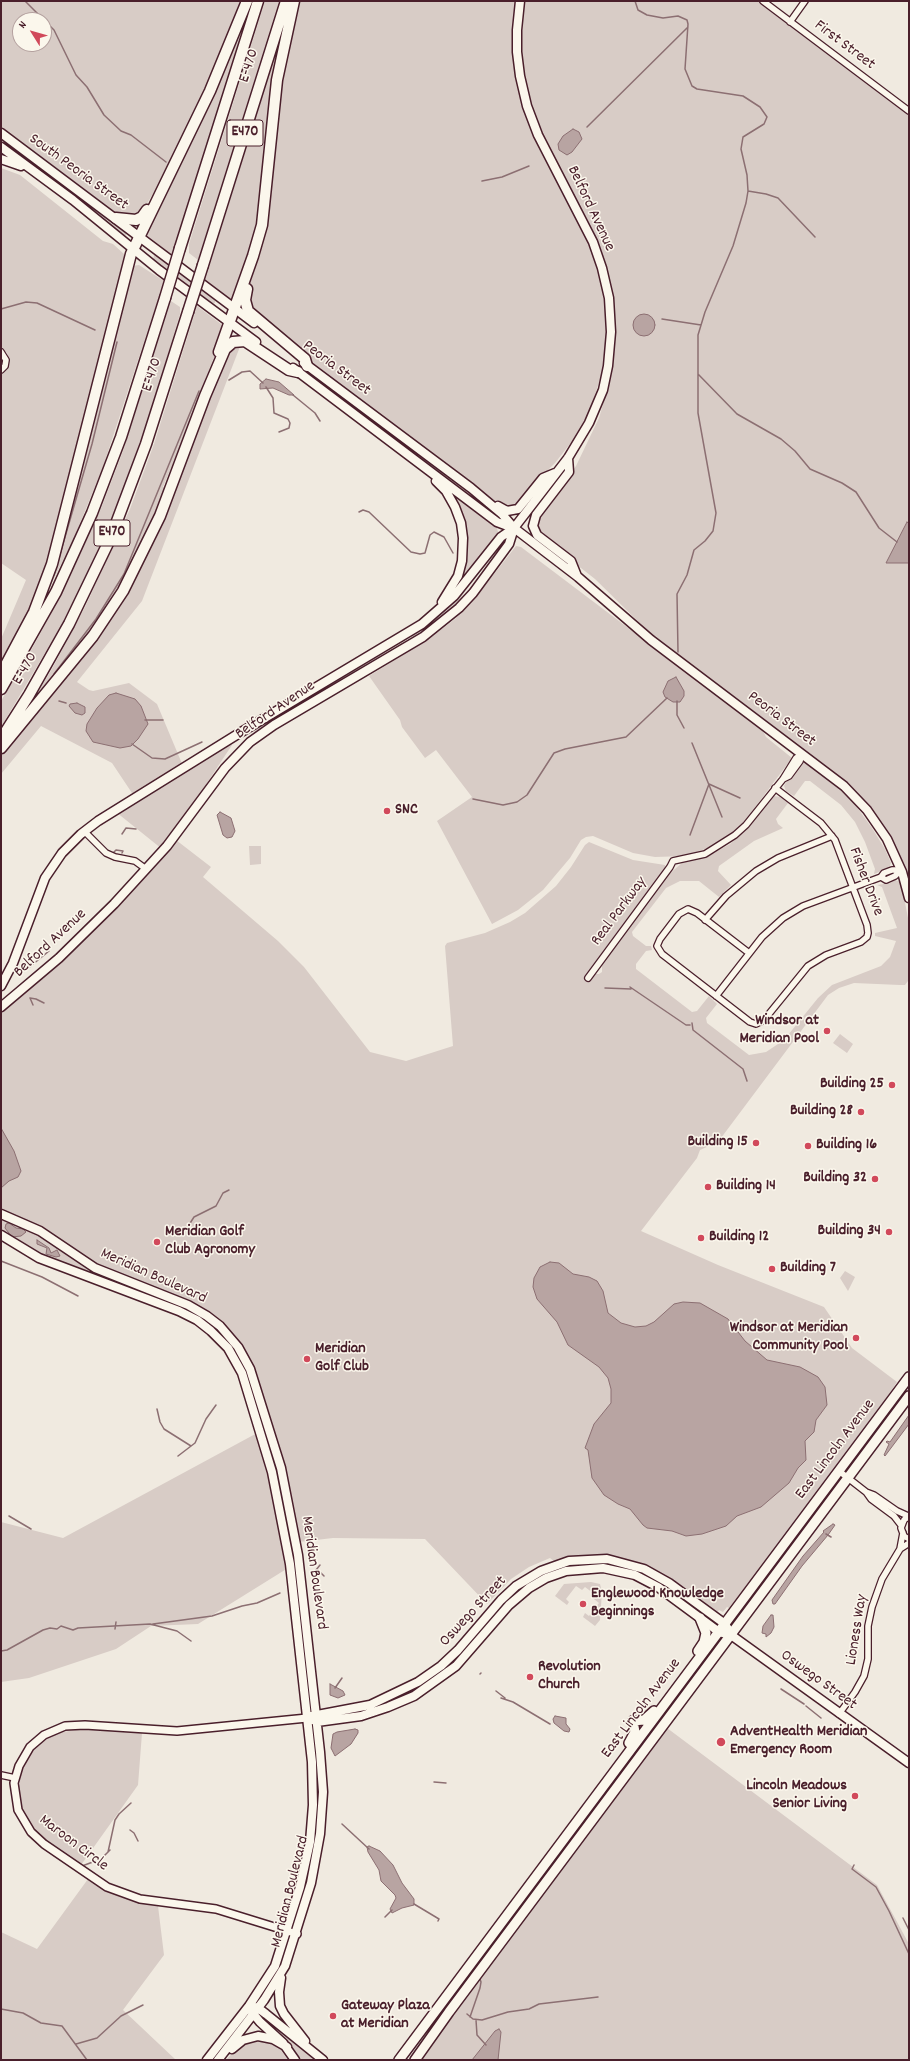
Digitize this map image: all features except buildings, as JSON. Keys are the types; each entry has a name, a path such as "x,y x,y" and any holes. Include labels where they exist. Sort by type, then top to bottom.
{"highway":[{"path":"1,674 29,622 52,564 83,432 103,363 132,250 210,91 247,1"},
{"name":"E-470","path":"1,689 53,598 92,514 119,443 258,1"},
{"name":"E-470","path":"1,739 62,638 113,531 148,438 286,1"},
{"path":"205,396 206,386 254,256 264,215 277,80 284,41 294,1"},
{"path":"116,218 132,221 141,218 152,200 159,194"},
{"path":"254,256 252,273 245,296 247,309 254,317 305,359 307,366"},
{"path":"1,748 104,621 126,586 170,490 205,396 224,351 229,345 237,341 251,344 289,370 298,372"}],"main road":[{"name":"Belford Avenue","path":"1,986 13,963 45,878 64,850 84,830 238,734 413,630 432,616 461,589 501,537 514,528 568,458 589,423 603,390 610,350 610,307 604,273 593,242 538,135 527,106 517,58 517,30 520,1"},
{"name":"South Peoria Street","path":"1,133 139,235"},
{"name":"South Peoria Street","path":"1,147 40,176 132,250"},
{"path":"1,159 16,163 31,174 40,176"},
{"name":"Peoria Street","path":"139,235 236,308 307,366 471,488 502,514 514,528 578,577 651,640 844,786 865,807 886,837 901,870 909,898"},
{"name":"Peoria Street","path":"132,250 230,324 298,372 497,522 514,528"},
{"path":"406,453 411,461 446,491 455,507 462,528 463,554 458,576 451,590 435,609 432,616"},
{"path":"568,458 569,472 536,515 533,526 537,535 571,561 578,577"},
{"path":"471,488 479,491 504,510 513,511 521,506 543,478 557,472"},
{"name":"Belford Avenue","path":"1,1007 82,937 146,869 172,840 225,768 248,744 274,725 417,640 443,622 477,588 509,544 514,528"},
{"name":"Meridian Boulevard","path":"1,1214 40,1231 96,1268 198,1310 222,1328 242,1352 255,1380 269,1425 292,1520 301,1575 322,1784 321,1830 314,1870 296,1934 285,1966 258,2008 218,2060"},
{"name":"Meridian Boulevard","path":"1,1235 26,1252 51,1264 89,1276 192,1318 219,1339 235,1359 244,1377 260,1427 281,1510 292,1575 307,1718 313,1780 312,1826 304,1872 276,1966 249,2006 207,2060"},
{"name":"East Lincoln Avenue","path":"399,2060 909,1377"},
{"name":"East Lincoln Avenue","path":"415,2060 449,2012 909,1396"},
{"name":"Oswego Street","path":"316,1718 370,1705 418,1682 436,1670 458,1650 512,1589 539,1572 569,1561 607,1559 642,1568 666,1581 731,1635 909,1763"},
{"name":"Oswego Street","path":"316,1718 343,1719 378,1711 410,1697 436,1682 465,1657 506,1608 523,1592 546,1578 572,1570 603,1568 635,1575 658,1587 700,1618 722,1628"},
{"path":"682,1681 686,1668 705,1639 706,1630 700,1618"},
{"path":"606,1783 609,1770 634,1738 635,1730 633,1721 647,1719 662,1699 671,1696"},
{"path":"307,1718 316,1718"},
{"path":"285,1966 279,1990 280,2006 284,2014 297,2029 309,2047"},
{"path":"249,2006 258,2008 309,2047 323,2060"},
{"path":"249,2006 253,2015 287,2047 295,2060"},
{"path":"222,2060 236,2044 251,2037 268,2038 287,2047"}],"street":[{"name":"First Street","path":"763,1 909,111"},
{"path":"790,22 805,1"},
{"path":"1,352 5,357 6,362 1,370"},
{"path":"775,788 796,758 802,754"},
{"name":"Fisher Drive","path":"716,996 752,1023 758,1024 763,1022 799,976 811,964 823,956 861,942 867,937 868,929 839,850 832,836 821,823 775,788"},
{"name":"Real Parkway","path":"588,978 673,861 701,855 729,840 746,825 775,788"},
{"path":"84,830 106,853 115,857 136,861 146,869"},
{"path":"706,920 728,893 756,871 778,858 832,836"},
{"path":"749,953 691,910 682,911 660,939 657,948 660,953 716,996 767,930 789,914 813,902 881,878 884,873 892,870 901,870"},
{"path":"839,1471 866,1492 874,1495 897,1511 909,1516 901,1525 894,1516 870,1499 866,1492"},
{"name":"Lioness Way","path":"840,1714 857,1690 864,1676 868,1659 868,1626 873,1603 883,1577 900,1548 902,1533 901,1525"},
{"path":"902,1533 909,1539"},
{"path":"900,1548 909,1543"},
{"name":"Maroon Circle","path":"296,1934 212,1908 138,1899 102,1884 41,1841 28,1828 16,1806 15,1778 21,1761 34,1743 48,1733 65,1726 83,1725 181,1731 307,1718"},
{"path":"1,1775 15,1778"}],"shaded area":[{"path":"1,1 243,1 208,84 157,187 140,215 121,216 1,130"},
{"path":"265,1 279,1 198,260 189,253 189,244"},
{"path":"298,1 517,1 517,79 523,105 587,238 598,266 604,293 607,325 604,368 589,412 573,440 555,463 536,482 519,505 503,508 313,364 256,317 251,311 249,287 262,246 268,216 277,109 287,43"},
{"path":"524,1 758,1 909,115 909,882 899,856 886,830 871,809 852,789 656,639 595,579 540,536 536,530 537,519 576,466 599,418 608,387 612,366 615,322 611,290 600,250 542,134 531,104 523,69 521,49"},
{"path":"251,4 229,75 172,255 144,233"},
{"path":"279,42 281,43 256,235 234,298 229,298 205,281"},
{"path":"573,129 579,132 582,139 572,152 567,155 559,150 558,144 563,136"},
{"path":"7,144 127,231 126,235 124,236 5,146"},
{"path":"1,168 20,175 103,241 113,244 124,254 125,258 40,590 1,667 1,639 26,580 1,563 1,373 7,369 9,361 7,353 1,349"},
{"path":"154,255 157,255 215,299 215,303 211,304 153,261"},
{"path":"139,265 164,281 103,467 74,538 39,609 132,266"},
{"path":"171,301 180,307 180,314 149,417 117,505 95,557 61,626 1,727 1,701 66,586 102,506 123,451"},
{"path":"197,306 221,324 225,330 202,387 193,416 163,487 165,488 139,552 108,610 27,711 53,667 85,607 130,509 154,444"},
{"path":"644,314 652,317 655,325 652,333 644,336 636,333 633,325 636,317"},
{"path":"241,344 142,601 77,682 93,691 129,683 157,704 183,766 134,796 112,763 41,726 1,774 1,754 112,616 227,350"},
{"path":"266,379 279,382 294,395 289,395 273,388 260,389 260,384"},
{"path":"450,492 496,524 498,532 498,535 454,590 465,552"},
{"path":"907,522 909,524 909,563 886,563"},
{"path":"516,546 521,547 762,729 766,737 792,758 744,822 729,836 713,846 686,856 655,857 633,853 593,836 586,837 581,840 570,858 543,890 518,910 492,924 437,821 472,797 436,750 425,758 402,727 400,720 369,676 430,638 455,619 476,597"},
{"path":"463,590 465,591 458,602 447,615 412,640 411,638 422,627"},
{"path":"342,675 340,680 251,736 258,727"},
{"path":"676,677 684,691 684,696 680,702 673,702 665,697 663,692 668,681"},
{"path":"116,693 135,699 141,706 148,724 138,739 131,746 120,748 93,742 86,731 87,724 97,708 109,695"},
{"path":"77,703 85,707 85,713 82,715 75,713 69,706 70,704"},
{"path":"230,743 232,745 207,783 202,794 162,849 116,812"},
{"path":"804,763 808,764 832,781 848,795 885,849 891,863 889,868 874,874 875,869 865,842 855,822 841,805 810,781 805,781 794,796 786,791 784,786 785,784 800,765"},
{"name":"Meridian Golf Club","path":"774,796 780,797 788,803 776,819 778,824 783,828 754,841 719,866 718,871 731,885 719,897 699,881 680,881 666,888 632,932 633,936 646,946 651,946 652,950 646,951 636,964 636,969 692,1012 697,1011 709,996 717,1004 706,1018 707,1023 749,1055 766,1052 784,1040 818,998 832,985 881,966 890,957 896,941 875,936 875,933 897,928 882,887 877,885 890,883 895,880 901,882 908,918 908,981 905,985 854,983 839,988 828,995 718,1142 700,1150 697,1158 641,1231 718,1265 824,1307 852,1348 897,1382 865,1430 778,1546 729,1608 727,1607 723,1612 719,1610 716,1614 645,1566 622,1559 587,1556 555,1562 550,1558 529,1567 511,1579 487,1604 425,1539 333,1538 299,1542 277,1444 257,1379 253,1368 224,1326 108,1271 1,1212 1,1011 176,840 211,867 203,877 278,941 304,967 370,1052 406,1061 453,1046 445,946 447,943 485,933 510,922 525,913 556,886 571,867 585,845 589,842 633,860 665,865 665,869 588,972 593,976 595,974 599,974 602,972 602,964 668,875 682,863 708,856 730,844 748,828"},
{"path":"220,812 231,818 235,831 232,837 227,838 223,835 217,815"},
{"path":"249,846 261,846 261,864 250,865"},
{"path":"840,1034 853,1044 847,1053 833,1043"},
{"path":"1,1128 14,1151 21,1171 18,1177 9,1181 1,1188"},
{"path":"1,1217 22,1225 134,1289 43,1257 1,1232"},
{"path":"9,1223 16,1228 23,1229 26,1232 21,1236 12,1237 5,1228 6,1224"},
{"path":"37,1240 49,1248 51,1253 57,1250 60,1256 56,1257 46,1254 47,1248 37,1244"},
{"path":"550,1262 559,1263 573,1274 589,1277 597,1281 603,1291 608,1313 621,1323 635,1327 646,1326 654,1322 674,1304 683,1302 700,1303 728,1319 745,1341 767,1360 800,1367 818,1377 825,1387 827,1405 816,1420 814,1432 805,1441 806,1460 798,1468 789,1483 761,1507 737,1516 726,1526 702,1534 686,1536 672,1531 647,1528 630,1509 618,1504 604,1495 592,1478 588,1450 585,1448 594,1424 611,1403 611,1389 608,1378 599,1367 568,1345 557,1322 537,1299 533,1287 534,1278 540,1267"},
{"path":"845,1271 855,1277 848,1291 840,1278"},
{"path":"177,1306 197,1313 221,1331 242,1359 253,1392 239,1360"},
{"path":"258,1405 279,1469 286,1512 257,1408"},
{"path":"909,1415 909,1424 885,1456 884,1455 889,1444 886,1442 890,1442"},
{"path":"259,1432 266,1457 288,1568 198,1624 151,1626 116,1649 29,1678 1,1682 1,1522 63,1538"},
{"path":"833,1524 835,1525 828,1535 802,1566 775,1604 773,1604 772,1600 803,1556 824,1532 823,1531"},
{"path":"598,1561 608,1565 554,1572 480,1633 487,1621 511,1594 533,1578 568,1564"},
{"path":"651,1578 675,1591 713,1622 650,1579"},
{"path":"591,1582 600,1584 602,1592 600,1620 595,1626 583,1617 585,1613 589,1616 599,1603 590,1596 593,1593 585,1587 582,1590 576,1586 566,1599 569,1602 567,1605 555,1596 564,1584"},
{"path":"771,1615 773,1615 774,1627 771,1633 766,1637 766,1634 762,1633 763,1626"},
{"path":"330,1684 343,1691 345,1695 338,1698 330,1695"},
{"path":"677,1695 678,1696 668,1713 561,1855 558,1854"},
{"path":"555,1716 566,1718 566,1724 570,1729 569,1732 564,1731 554,1723 553,1719"},
{"path":"667,1728 877,1885 909,1944 909,2060 420,2060"},
{"path":"81,1729 142,1733 138,1785 81,1865 43,1838 31,1827 23,1813 18,1792 22,1768 35,1747 57,1733"},
{"path":"355,1729 358,1730 358,1733 351,1744 335,1756 331,1748 333,1734"},
{"path":"318,1781 320,1797 314,1860 301,1904 316,1782"},
{"path":"369,1846 380,1851 393,1865 402,1883 414,1899 414,1905 402,1908 392,1913 390,1909 396,1898 395,1895 381,1881 379,1870 368,1852 367,1847"},
{"path":"88,1879 120,1897 158,1906 164,1955 123,2010 176,2060 1,2060 1,1932 37,1949"},
{"path":"516,1912 494,1945 440,2018 431,2026"},
{"path":"265,2017 317,2060 300,2060 289,2042 263,2021"},
{"path":"499,2029 501,2032 498,2060 472,2060 495,2031"},
{"path":"257,2039 267,2040 277,2045 288,2060 226,2060 240,2045"}],"waterway":[{"path":"25,1 54,30 76,75 87,87 104,115 121,131 131,135 166,162"},
{"path":"635,1 638,10 647,15 663,18 678,16 687,20 685,69 692,86 697,89 743,96 760,107 767,117 764,124 743,137 741,149 747,175 748,191 746,203 733,246 705,312 698,335 698,413 716,513 713,531 705,541 694,550 687,575 677,594 678,652"},
{"path":"587,127 688,27"},
{"path":"482,181 502,177 529,166"},
{"path":"748,191 778,198 815,237"},
{"path":"1,309 26,302 37,303 95,330"},
{"path":"662,319 701,325"},
{"path":"54,575 92,444 117,342"},
{"path":"229,380 242,372 250,371 263,383"},
{"path":"698,374 737,414 781,439 795,451 810,469 842,483 856,492 879,528 897,542"},
{"path":"266,387 273,398 274,413 288,419 290,423 289,428 279,432"},
{"path":"54,674 96,619 124,574 199,391"},
{"path":"293,395 315,413 320,421"},
{"path":"359,512 363,510 369,512 411,552 420,554 425,553 430,535 434,532 444,537 453,553"},
{"path":"473,799 503,805 517,802 527,795 554,753 565,749 626,737 667,698"},
{"path":"59,701 66,703"},
{"path":"677,701 677,715 684,728"},
{"path":"145,720 163,720"},
{"path":"132,744 152,758 165,759 202,742"},
{"path":"692,743 722,817"},
{"path":"690,835 709,784 740,798"},
{"path":"122,834 126,828 136,829"},
{"path":"113,853 116,850 123,851 122,853"},
{"path":"26,970 49,951"},
{"path":"630,987 686,1025 690,1025"},
{"path":"605,988 631,989"},
{"path":"30,998 44,1003"},
{"path":"30,998 33,1005"},
{"path":"692,1023 693,1030 743,1069 747,1081"},
{"path":"187,1228 194,1217 216,1206 223,1193 229,1190"},
{"path":"1,1261 42,1277 78,1296"},
{"path":"178,1456 195,1443 206,1419 216,1405"},
{"path":"157,1409 160,1422 164,1429 191,1446"},
{"path":"9,1516 31,1529"},
{"path":"826,1534 831,1537"},
{"path":"316,1570 320,1565"},
{"path":"314,1572 318,1570 324,1576"},
{"path":"153,1624 212,1616 242,1606 257,1603 280,1593"},
{"path":"115,1629 116,1622"},
{"path":"1,1651 7,1650 43,1630 50,1628 57,1629 61,1626 73,1630 78,1628 150,1624 177,1631 191,1641"},
{"path":"335,1688 342,1678"},
{"path":"781,1689 804,1704"},
{"path":"496,1691 505,1698"},
{"path":"501,1698 513,1702 550,1724"},
{"path":"806,1706 821,1718"},
{"path":"434,1782 446,1783"},
{"path":"108,1852 115,1820 131,1803"},
{"path":"342,1824 369,1849"},
{"path":"130,1830 134,1833 138,1841"},
{"path":"82,1866 101,1859 110,1850"},
{"path":"854,1865 852,1869 876,1887 909,1954"},
{"path":"414,1904 439,1919 438,1921"},
{"path":"385,1917 392,1910"},
{"path":"903,1918 909,1930"},
{"path":"470,2017 480,1988 480,1979"},
{"path":"467,2014 473,2019 482,2020 508,2012 529,2009 539,2004 598,1997"},
{"path":"76,2044 97,2038 121,2016 143,2005"},
{"path":"1,2009 23,2013 41,2023 62,2026 87,2060"},
{"path":"476,2020 477,2035 486,2045"}],"place":[{"name":"SNC","path":"387,811"},
{"name":"Windsor at Meridian Pool","path":"827,1031"},
{"name":"Building 25","path":"892,1085"},
{"name":"Building 28","path":"861,1112"},
{"name":"Building 15","path":"756,1143"},
{"name":"Building 16","path":"808,1146"},
{"name":"Building 32","path":"875,1179"},
{"name":"Building 14","path":"708,1187"},
{"name":"Building 34","path":"889,1232"},
{"name":"Building 12","path":"701,1238"},
{"name":"Meridian Golf Club Agronomy","path":"157,1242"},
{"name":"Building 7","path":"772,1269"},
{"name":"Windsor at Meridian Community Pool","path":"856,1338"},
{"name":"Meridian Golf Club","path":"307,1359"},
{"name":"Englewood Knowledge Beginnings","path":"583,1604"},
{"name":"Revolution Church","path":"530,1677"},
{"name":"AdventHealth Meridian Emergency Room","path":"721,1742"},
{"name":"Lincoln Meadows Senior Living","path":"855,1796"},
{"name":"Gateway Plaza at Meridian","path":"333,2016"}]}
